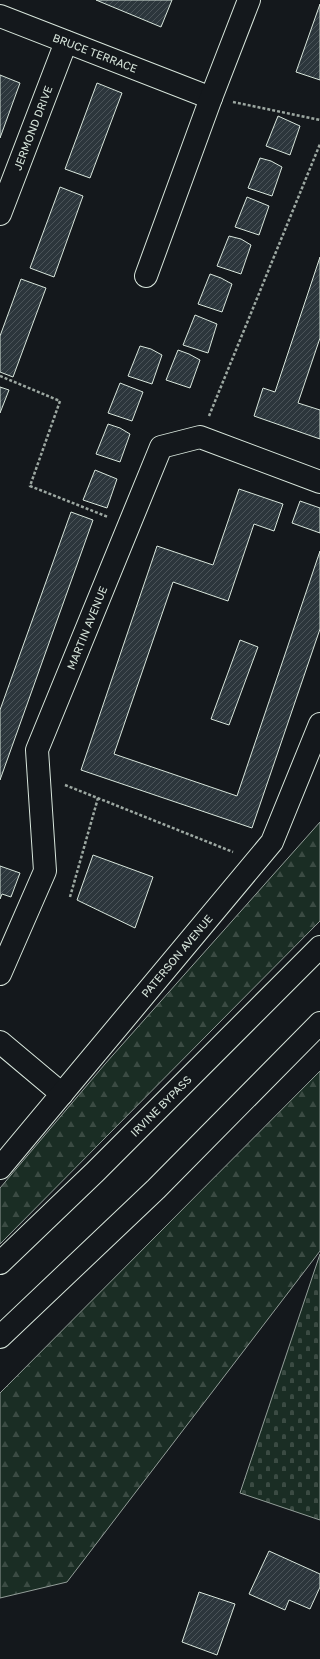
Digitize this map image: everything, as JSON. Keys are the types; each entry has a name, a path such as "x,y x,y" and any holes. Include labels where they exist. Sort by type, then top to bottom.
{"main road":[{"path":"146,276 248,0"},
{"name":"BRUCE TERRACE","path":"0,16 211,98"},
{"name":"JERMOND DRIVE","path":"0,214 66,42"},
{"path":"200,437 320,482"},
{"name":"MARTIN AVENUE","path":"0,974 45,871 37,750 161,447 200,437"},
{"name":"PATERSON AVENUE","path":"0,1168 272,842 320,724"},
{"name":"IRVINE BYPASS","path":"0,1263 95,1172 320,947"},
{"path":"0,1337 156,1189 320,1023"},
{"path":"0,1042 62,1094"}],"path":[{"path":"211,98 320,120"},
{"path":"200,437 320,144"},
{"path":"0,376 60,401 30,486 129,526"},
{"path":"65,785 256,861"},
{"path":"70,898 98,798"}],"green space":[{"path":"320,822 320,921 0,1244 0,1188 105,1064"},
{"path":"320,1071 320,1251 67,1582 0,1598 0,1393"},
{"path":"320,1254 320,1520 240,1493"}],"building":[{"path":"96,0 172,0 161,27"},
{"path":"320,4 320,80 296,72"},
{"path":"0,75 20,83 0,138"},
{"path":"97,83 122,93 90,178 65,169"},
{"path":"278,116 300,126 290,155 266,146"},
{"path":"260,158 271,161 282,167 272,196 248,188"},
{"path":"60,187 83,196 54,277 30,268"},
{"path":"247,197 269,206 259,235 235,227"},
{"path":"229,236 241,239 251,245 241,274 217,266"},
{"path":"320,257 320,338 298,403 320,410 320,439 254,416 263,388 275,392"},
{"path":"210,274 232,284 222,312 198,304"},
{"path":"21,279 46,288 13,377 0,372 0,336"},
{"path":"195,315 217,324 208,353 183,345"},
{"path":"140,346 151,349 162,355 152,384 128,376"},
{"path":"178,350 200,360 190,388 166,380"},
{"path":"120,383 143,392 132,421 108,413"},
{"path":"0,387 9,390 0,413"},
{"path":"108,424 120,428 130,434 120,462 96,454"},
{"path":"95,470 117,479 107,508 83,500"},
{"path":"239,489 283,504 274,531 254,524 228,601 173,582 114,754 237,796 320,551 320,629 252,828 81,770 157,546 213,565"},
{"path":"300,501 320,508 320,533 292,523"},
{"path":"71,512 93,520 0,780 0,710"},
{"path":"240,640 258,647 229,725 211,719"},
{"path":"93,855 153,877 135,928 77,900"},
{"path":"0,866 20,873 11,897 2,894 0,899"},
{"path":"269,1551 320,1574 320,1587 310,1609 289,1600 285,1610 249,1594"},
{"path":"199,1592 235,1604 217,1655 182,1642"}]}
